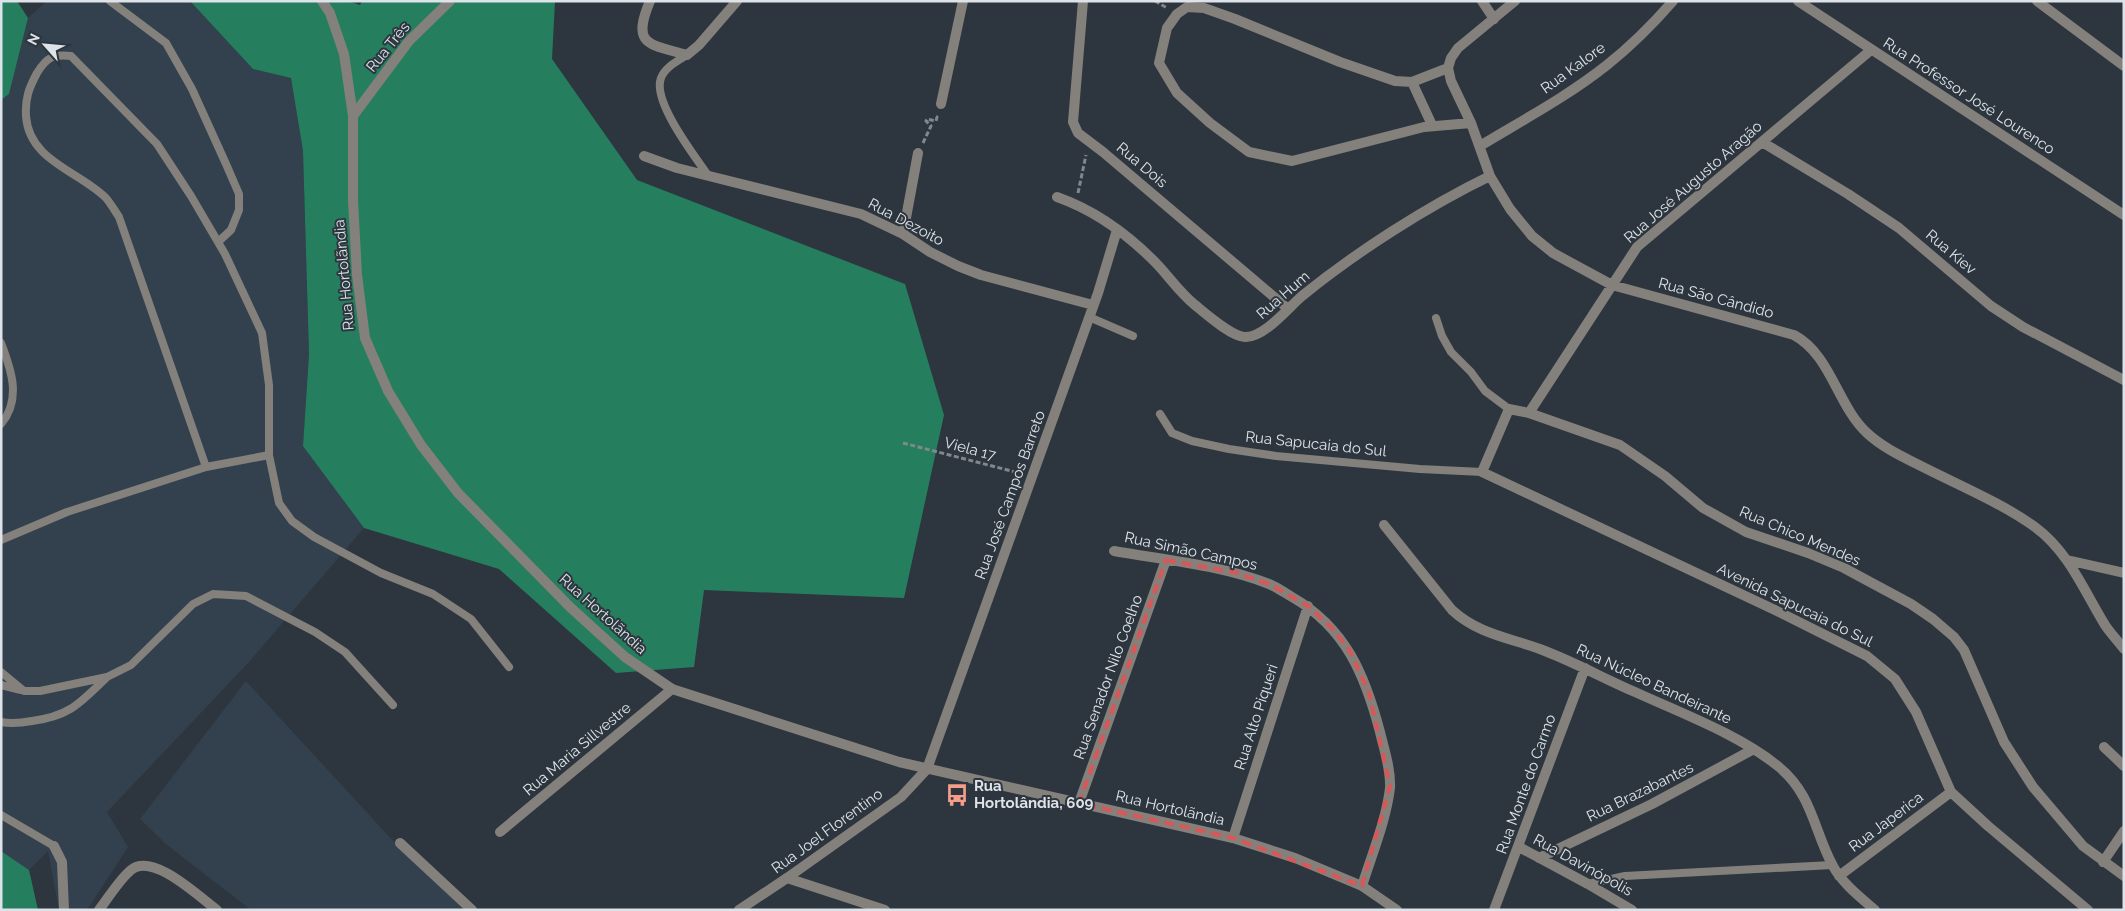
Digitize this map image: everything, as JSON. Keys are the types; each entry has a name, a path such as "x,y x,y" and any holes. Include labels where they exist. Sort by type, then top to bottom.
{"street":[{"name":"Rua Hortolãndia","path":"322,1 330,13 344,54 352,116 353,200 357,274 365,338 388,391 421,445 458,493 570,607 625,657 672,689 899,762 1232,838 1294,858 1362,886 1397,910"},
{"name":"Rua Três","path":"352,116 409,41 450,1"},
{"path":"650,1 642,23 644,39 651,44 687,55 699,45 736,1"},
{"path":"941,104 963,1"},
{"name":"Rua Dois","path":"1084,1 1073,122 1078,133 1287,308"},
{"path":"1482,1 1494,18"},
{"path":"1471,123 1432,125 1292,161 1249,152 1210,123 1177,93 1159,62 1167,28 1177,14 1187,7 1204,8 1374,75 1395,81 1412,82 1448,68 1451,58 1458,48 1515,1"},
{"name":"Rua Kalore","path":"1480,146 1553,102 1607,65 1673,1"},
{"name":"Rua Professor José Lourenco","path":"1798,1 2124,215"},
{"path":"2037,1 2124,66"},
{"name":"Rua José Augusto Aragão","path":"1529,413 1637,247 1871,50"},
{"name":"Rua São Cândido","path":"1448,68 1451,80 1471,123 1490,176 1510,209 1532,236 1553,253 1612,285 1794,335 1806,341 1816,351 1844,404 1858,424 1873,438 1895,453 2036,528 2068,560 2106,627 2124,649"},
{"path":"1412,82 1432,125"},
{"name":"Rua Kiev","path":"1762,142 1848,194 1899,228 1991,306 2023,327 2124,380"},
{"path":"903,234 918,153"},
{"name":"Rua Dezoito","path":"644,156 677,168 861,214 903,234 930,252 958,266 981,275 1093,305"},
{"name":"Rua Hum","path":"1057,197 1091,211 1117,230 1152,259 1185,297 1226,329 1245,337 1262,332 1314,286 1405,224 1490,176"},
{"name":"Rua José Campos Barreto","path":"927,769 1089,317 1117,230"},
{"path":"1482,472 1509,409 1529,413"},
{"name":"Rua Chico Mendes","path":"1529,413 1620,445 1658,470 1703,508 1746,532 1808,553 1844,568 1911,604 1933,619 1954,637 1964,650 2004,742 2017,766 2083,846 2124,876"},
{"name":"Avenida Sapucaia do Sul","path":"1482,472 1775,610 1867,656 1895,679 1916,712 1951,792 1988,826 2088,910"},
{"name":"Rua Núcleo Bandeirante","path":"1384,525 1452,610 1464,621 1481,630 1543,650 1692,717 1779,767 1796,784 1815,820 1832,865 1839,876 1875,910"},
{"name":"Rua Simão Campos","path":"1114,551 1237,573 1271,585 1308,606 1331,627 1349,649 1370,693 1387,759 1390,786 1383,822 1362,886"},
{"name":"Rua Senador Nilo Coelho","path":"1079,803 1166,560"},
{"path":"2068,560 2124,573"},
{"name":"Rua Alto Piqueri","path":"1232,838 1308,606"},
{"name":"Rua Monte do Carmo","path":"1494,910 1584,668"},
{"name":"Rua Maria Sillvestre","path":"500,832 672,689"},
{"path":"2104,747 2124,766"},
{"name":"Rua Brazabantes","path":"1539,858 1660,800 1752,750"},
{"name":"Rua Joel Florentino","path":"739,910 900,797 927,769"},
{"name":"Rua Japerica","path":"1839,876 1951,792"},
{"path":"2103,862 2124,831"},
{"path":"400,843 472,910"},
{"path":"54,846 62,862 64,910"},
{"name":"Rua Davinópolis","path":"1519,847 1632,910"},
{"path":"100,910 132,869 144,866 158,868 217,910"},
{"path":"787,878 885,910"}],"lane":[{"path":"110,1 166,42 192,89 240,194 239,210 231,230 218,242"},
{"path":"206,467 119,217 106,199 84,181 52,160 37,146 27,125 25,100 43,63 56,54 71,56 157,144 192,196 218,242 262,333 269,385 269,455 279,503 292,520 314,537 382,573 434,594 471,619 509,667"},
{"path":"687,55 665,70 660,80 659,91 678,133 707,174"},
{"path":"1089,317 1133,336"},
{"path":"1436,318 1442,336 1451,352 1471,372 1485,392 1509,409"},
{"path":"1,342 13,375 8,416 1,424"},
{"name":"Rua Sapucaia do Sul","path":"1160,414 1172,432 1192,441 1229,449 1276,456 1420,469 1482,472"},
{"path":"1,540 67,512 206,467 269,455"},
{"path":"1,685 24,691 40,691 107,677 131,665 193,604 213,594 246,596 315,632 345,652 393,705"},
{"path":"1,672 24,691"},
{"path":"1,722 14,724 54,718 80,703 107,677"},
{"path":"1,815 54,846"},
{"path":"1588,884 1625,876 1832,865"}],"path":[{"path":"918,153 932,126 926,121 927,119 936,121 937,118 930,114 941,104"},
{"path":"1076,204 1089,142"},
{"name":"Viela 17","path":"903,443 1032,477"}],"highlighted area":[{"path":"1166,560 1237,573 1271,585 1308,606 1331,627 1349,649 1369,693 1390,786 1362,886 1233,838 1079,803"}],"shaded area":[{"path":"47,1 190,1 253,69 291,78 303,151 309,354 303,445 364,528 249,662 107,812 128,847 87,910 59,910 48,851 29,870 1,851 1,100 9,94 28,18"},
{"path":"246,681 395,843 467,910 251,910 166,844 140,819"}],"green space":[{"path":"1,1 17,1 28,18 9,94 1,100"},
{"path":"190,1 348,1 360,5 362,1 555,1 552,59 637,180 905,284 944,415 904,598 704,590 694,667 616,673 499,569 364,528 303,446 309,354 303,151 291,78 253,69"},
{"path":"1,851 29,870 38,910 1,910"}],"place":[{"name":"Rua Hortolândia, 609","path":"957,795"}]}
